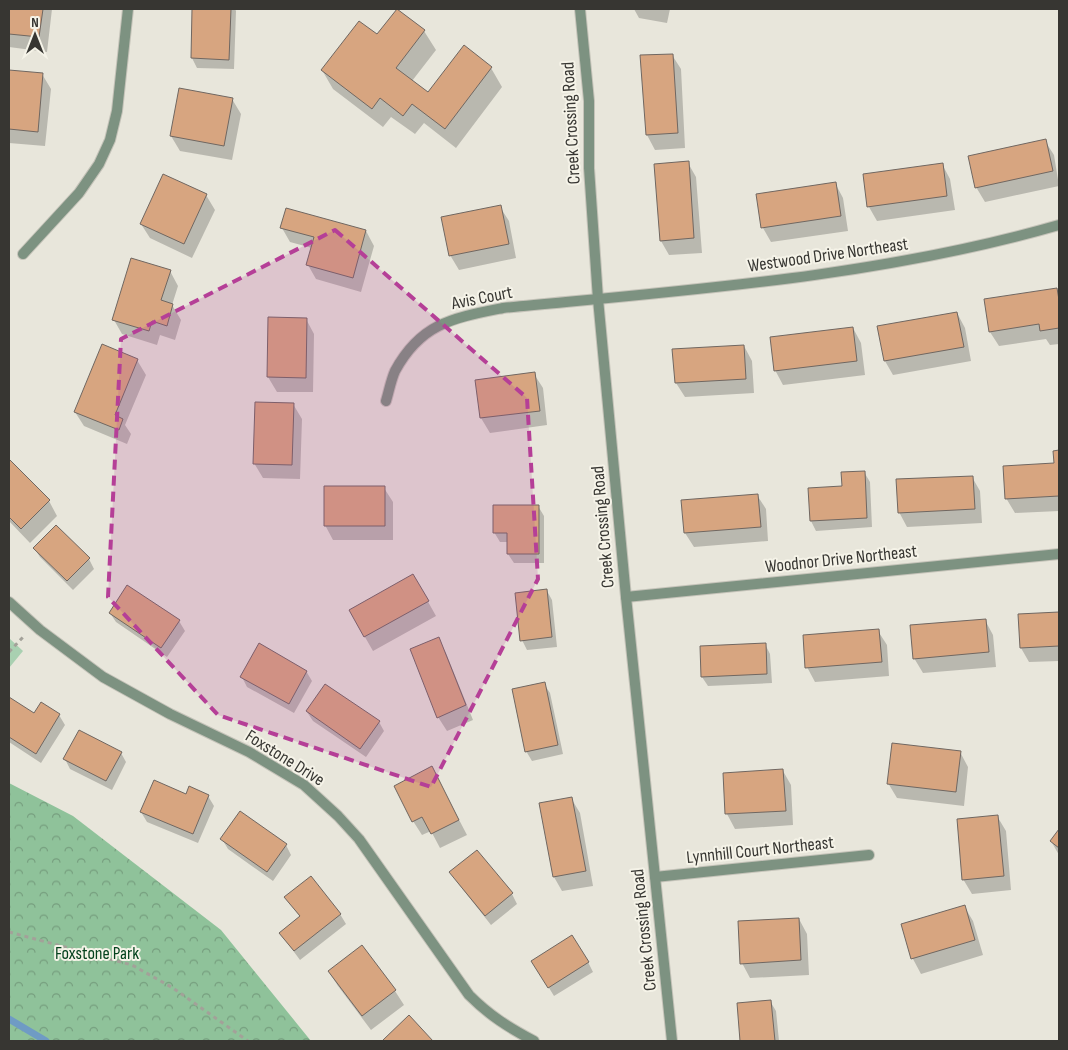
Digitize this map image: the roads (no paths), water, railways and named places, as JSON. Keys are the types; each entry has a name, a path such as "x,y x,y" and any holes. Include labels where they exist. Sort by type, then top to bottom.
{"street":[{"path":"23,254 79,193 99,164 110,140 116,111 128,9"},
{"name":"Creek Crossing Road","path":"580,9 590,100 589,168 598,299 626,596 672,1041"},
{"name":"Westwood Drive Northeast","path":"598,299 750,284 884,265 972,248 1059,225"},
{"name":"Avis Court","path":"386,401 394,373 408,350 425,334 443,323 467,315 503,308 598,299"},
{"name":"Woodnor Drive Northeast","path":"626,596 1059,554"},
{"name":"Foxstone Drive","path":"9,602 40,630 103,677 170,714 249,752 304,785 338,816 359,839 469,995 495,1018 534,1041"},
{"name":"Lynnhill Court Northeast","path":"655,877 869,855"}],"waterway":[{"path":"9,1019 46,1041"}],"park label":[{"name":"Foxstone Park","path":"97,953"}]}
